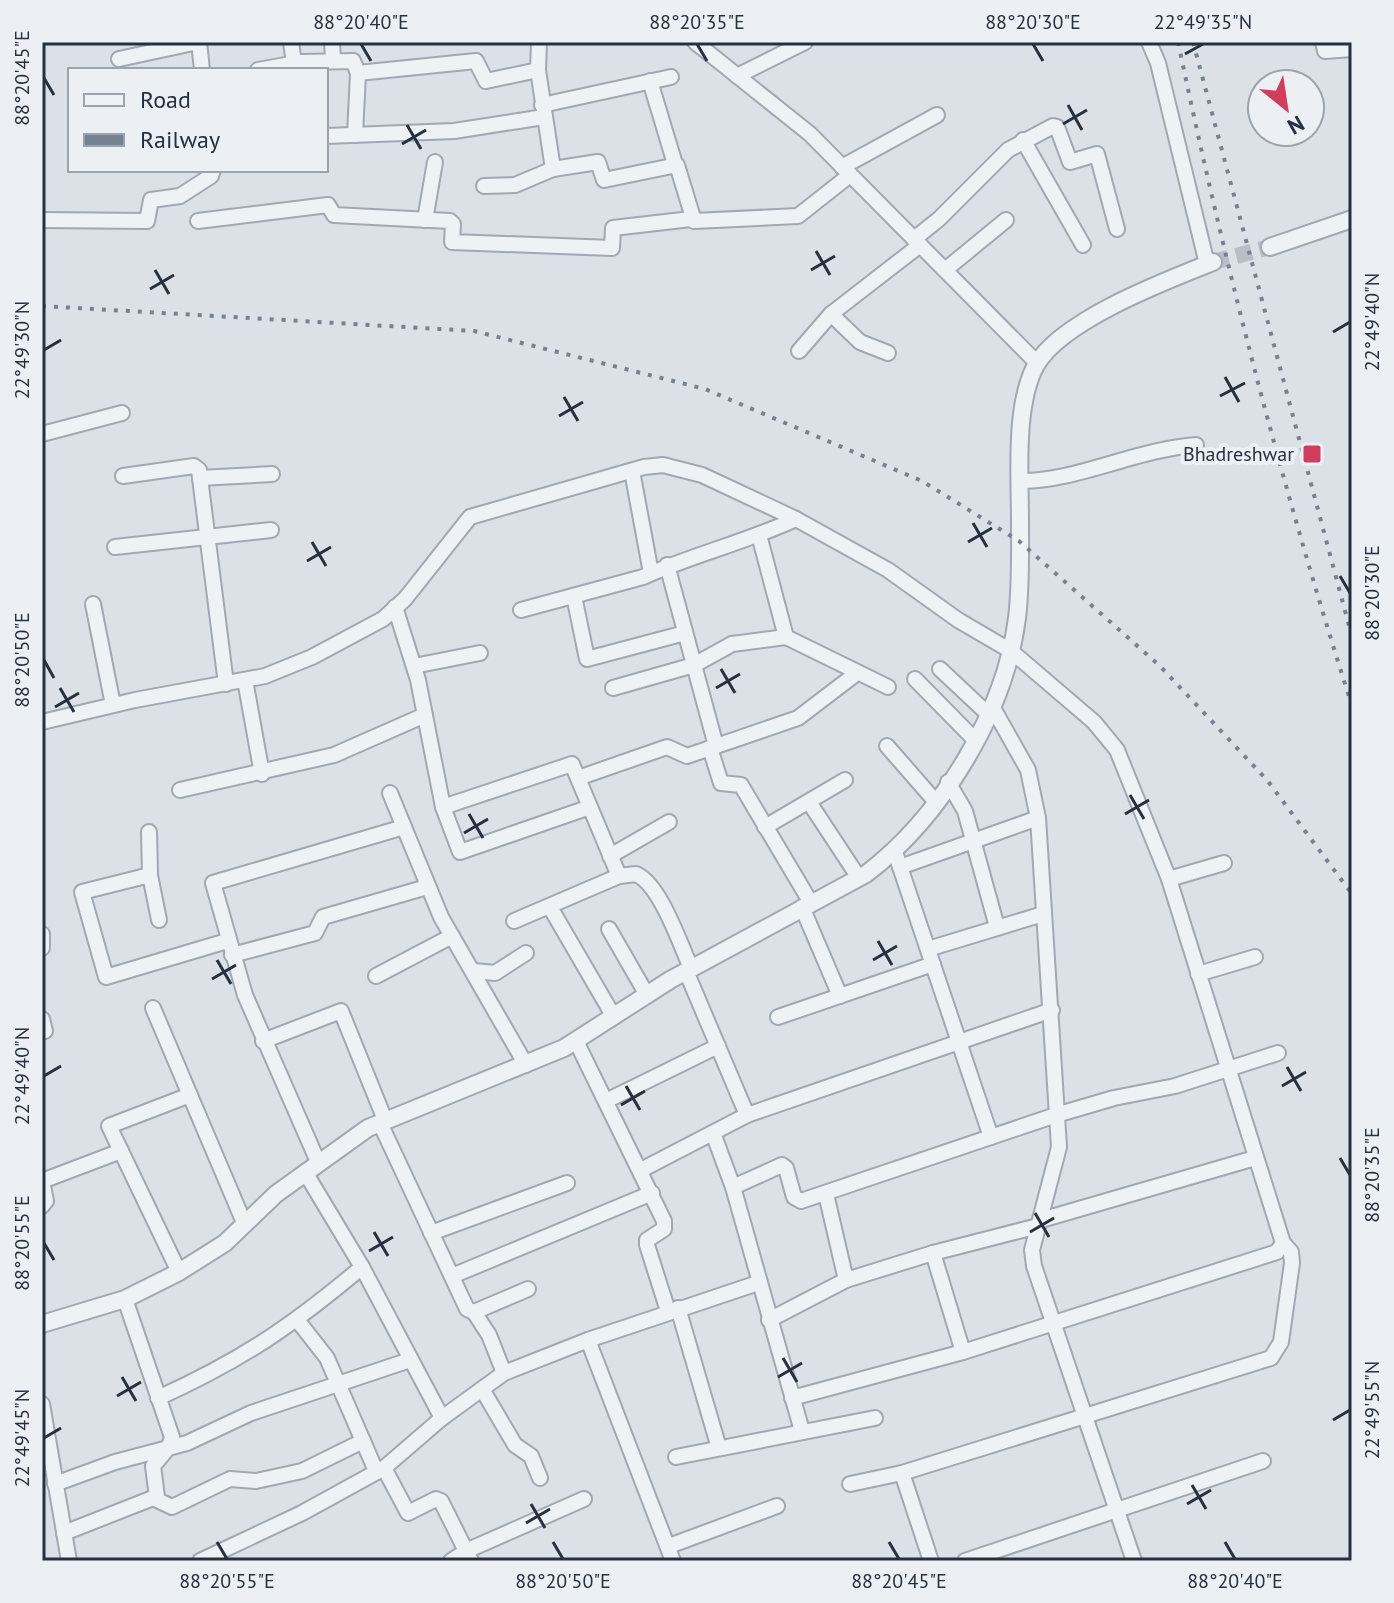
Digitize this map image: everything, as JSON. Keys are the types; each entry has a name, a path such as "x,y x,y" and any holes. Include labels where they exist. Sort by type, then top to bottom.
{"street":[{"path":"119,59 198,42 202,68"},
{"path":"291,42 294,63"},
{"path":"332,42 333,59"},
{"path":"539,42 538,70 553,169"},
{"path":"695,42 810,134 1037,363"},
{"path":"737,76 782,46 805,42"},
{"path":"898,860 976,741 991,712 1011,651 1017,617 1024,408 1037,363 1077,327 1105,309 1210,263 1158,63 1149,42"},
{"path":"1323,42 1325,51 1352,49"},
{"path":"268,68 333,59 353,61 358,73 355,135"},
{"path":"358,73 476,61 486,81 538,70"},
{"path":"328,136 454,131 671,77"},
{"path":"650,81 675,164 679,166 691,219"},
{"path":"198,221 328,205 334,215 452,222 452,242 612,248 613,228 691,219 798,216 846,171 937,115"},
{"path":"799,351 831,314 917,242 1008,150 1055,126 1070,162 1097,154 1117,229"},
{"path":"1023,140 1083,245"},
{"path":"425,220 435,162"},
{"path":"484,186 519,185 553,169 595,162 604,180 675,164"},
{"path":"42,220 149,220 151,200 180,196 211,176 212,172"},
{"path":"1270,247 1306,238 1352,219"},
{"path":"945,270 1006,220"},
{"path":"831,314 860,342 888,353"},
{"path":"42,434 122,413"},
{"path":"1020,481 1049,478 1161,448 1196,445"},
{"path":"42,722 245,680 312,657 383,619 470,517 663,465 702,475 796,519 888,570 958,620 1011,651 1094,722 1117,750 1140,798 1169,879 1283,1243 1291,1252 1281,1342 1276,1355 902,1473 850,1484"},
{"path":"123,476 194,466 199,470 226,684"},
{"path":"632,471 651,573"},
{"path":"200,478 272,474"},
{"path":"521,610 651,573 796,519"},
{"path":"115,547 271,530"},
{"path":"759,535 786,637"},
{"path":"667,565 721,783 741,785 765,827 806,905 840,996"},
{"path":"574,596 587,659 685,633"},
{"path":"93,604 113,705"},
{"path":"395,607 414,666 443,807 458,850 464,853 590,807"},
{"path":"613,688 694,665 732,644 786,637 888,687"},
{"path":"414,666 480,653"},
{"path":"940,669 991,712 1028,770 1038,818 1052,1010 1057,1160 1039,1223 1034,1266 1134,1561"},
{"path":"578,778 667,747 687,756 798,718 857,673"},
{"path":"915,679 976,741"},
{"path":"245,680 262,774"},
{"path":"180,790 262,774 334,755 425,715"},
{"path":"887,746 935,801"},
{"path":"443,807 570,764 619,876"},
{"path":"765,827 845,780"},
{"path":"948,782 962,800 997,927"},
{"path":"390,793 427,887 526,1065"},
{"path":"809,802 859,878"},
{"path":"42,1324 125,1299 179,1272 225,1243 311,1167 382,1122 526,1065 576,1041 689,970 859,878 898,860 973,841 1038,818"},
{"path":"610,856 669,822"},
{"path":"404,827 214,881 212,886 230,948 311,1167 442,1418"},
{"path":"149,832 150,875 159,920"},
{"path":"898,860 991,1137"},
{"path":"1169,879 1224,863"},
{"path":"514,921 619,876 636,874 649,884 689,970 747,1115"},
{"path":"150,875 82,892 106,977 230,948 315,933 323,917 427,887"},
{"path":"550,907 614,1017"},
{"path":"928,949 1043,914"},
{"path":"609,929 647,995"},
{"path":"42,934 42,948"},
{"path":"376,976 452,936"},
{"path":"474,971 495,973 526,953"},
{"path":"1198,974 1255,957"},
{"path":"778,1017 933,964"},
{"path":"153,1008 245,1225"},
{"path":"641,1170 747,1115 959,1039 1052,1010"},
{"path":"263,1041 341,1011 382,1122 431,1233 467,1309 474,1312 489,1335 504,1373"},
{"path":"576,1041 665,1225 647,1240 647,1245 673,1309 719,1448"},
{"path":"606,1101 718,1046"},
{"path":"733,1187 782,1165 786,1168 795,1200 826,1194 1056,1115 1278,1053"},
{"path":"179,1272 110,1125 190,1095"},
{"path":"713,1133 733,1187 802,1431"},
{"path":"42,1206 46,1201 42,1181 121,1151"},
{"path":"769,1320 846,1280 1255,1158"},
{"path":"431,1233 567,1183"},
{"path":"452,1276 652,1193"},
{"path":"826,1194 846,1280"},
{"path":"792,1398 963,1352 1052,1321 1277,1252 1283,1243"},
{"path":"933,1253 963,1352"},
{"path":"158,1398 228,1365 298,1321 362,1267"},
{"path":"200,1561 302,1513 380,1470 442,1418 504,1373 673,1309 758,1283"},
{"path":"474,1312 528,1289"},
{"path":"125,1299 172,1437 169,1447 153,1466 157,1497 169,1506 175,1506 230,1479 256,1481 302,1471 363,1441"},
{"path":"298,1321 327,1358 363,1441 408,1513 436,1499 441,1501 468,1556"},
{"path":"588,1340 671,1554 777,1506"},
{"path":"55,1484 187,1443 251,1413 410,1360"},
{"path":"482,1389 515,1445 531,1456 540,1478"},
{"path":"42,1404 69,1561"},
{"path":"676,1457 875,1418"},
{"path":"965,1561 1263,1461"},
{"path":"902,1473 931,1561"},
{"path":"64,1533 157,1497"},
{"path":"451,1561 468,1556 584,1499"}],"tunnel":[{"path":"1213,262 1270,247"}],"railway":[{"path":"1178,42 1256,376 1352,706"},
{"path":"1193,42 1352,637"},
{"path":"42,306 474,331 705,389 922,481 1019,541 1160,666 1267,780 1352,894"}],"place":[{"name":"Bhadreshwar","path":"1312,454"}]}
